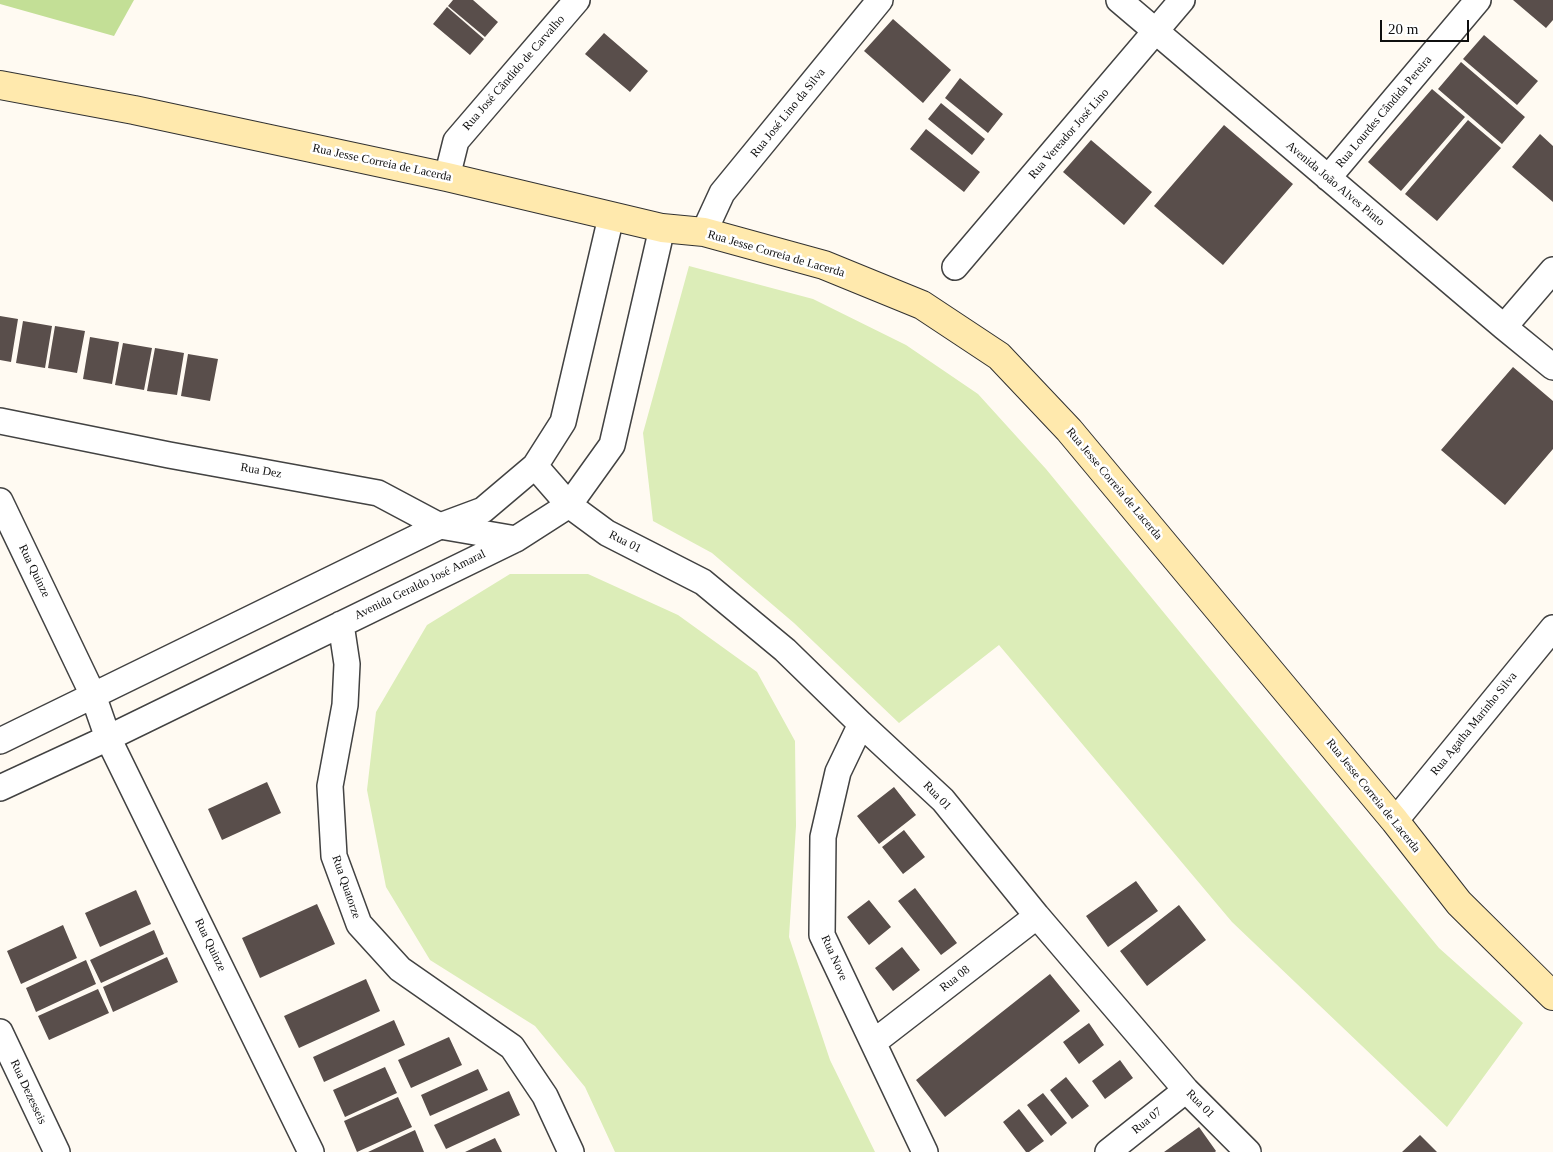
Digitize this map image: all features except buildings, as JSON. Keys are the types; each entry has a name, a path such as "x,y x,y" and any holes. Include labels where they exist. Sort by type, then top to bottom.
{"main road":[{"name":"Rua Jesse Correia de Lacerda","path":"0,85 144,112 447,177 662,228 704,232 824,265 922,305 999,356 1069,430 1395,821 1459,903 1552,993"}],"street":[{"name":"Rua José Cândido de Carvalho","path":"447,177 456,141 577,0"},
{"name":"Rua José Lino da Silva","path":"704,232 722,193 880,0"},
{"name":"Avenida João Alves Pinto","path":"1119,0 1553,367"},
{"name":"Rua Vereador José Lino","path":"954,267 1182,0"},
{"name":"Rua Lourdes Cândida Pereira","path":"1328,178 1478,0"},
{"path":"0,740 440,526 483,510 534,466 563,422 612,217"},
{"name":"Avenida Geraldo José Amaral","path":"0,788 108,738 516,538 569,505 612,445 662,228"},
{"path":"1504,327 1553,270"},
{"name":"Rua Dez","path":"0,421 169,455 378,493 440,526 516,538"},
{"name":"Rua 01","path":"534,466 569,505 608,534 703,582 786,650 861,724 943,800 1037,916 1186,1090 1248,1152"},
{"name":"Rua Quinze","path":"0,502 93,695 108,738 311,1152"},
{"name":"Rua Quatorze","path":"341,624 347,664 345,705 330,786 334,856 359,924 400,969 512,1047 545,1096 571,1152"},
{"name":"Rua Agatha Marinho Silva","path":"1395,821 1553,628"},
{"name":"Rua Nove","path":"861,724 838,772 823,837 822,935 925,1152"},
{"name":"Rua 08","path":"874,1042 1037,916"},
{"name":"Rua Dezesseis","path":"0,1032 57,1152"},
{"name":"Rua 07","path":"1108,1152 1186,1090"}],"green space":[{"path":"0,0 134,0 114,36 0,4"},
{"path":"689,266 813,299 906,345 978,394 1046,469 1439,948 1523,1023 1447,1127 1232,922 999,645 899,723 794,623 712,553 653,521 643,433"},
{"path":"510,574 588,574 678,615 757,672 795,741 796,826 789,937 830,1060 875,1152 615,1152 585,1087 535,1026 430,960 386,887 367,790 376,712 427,625"}]}
